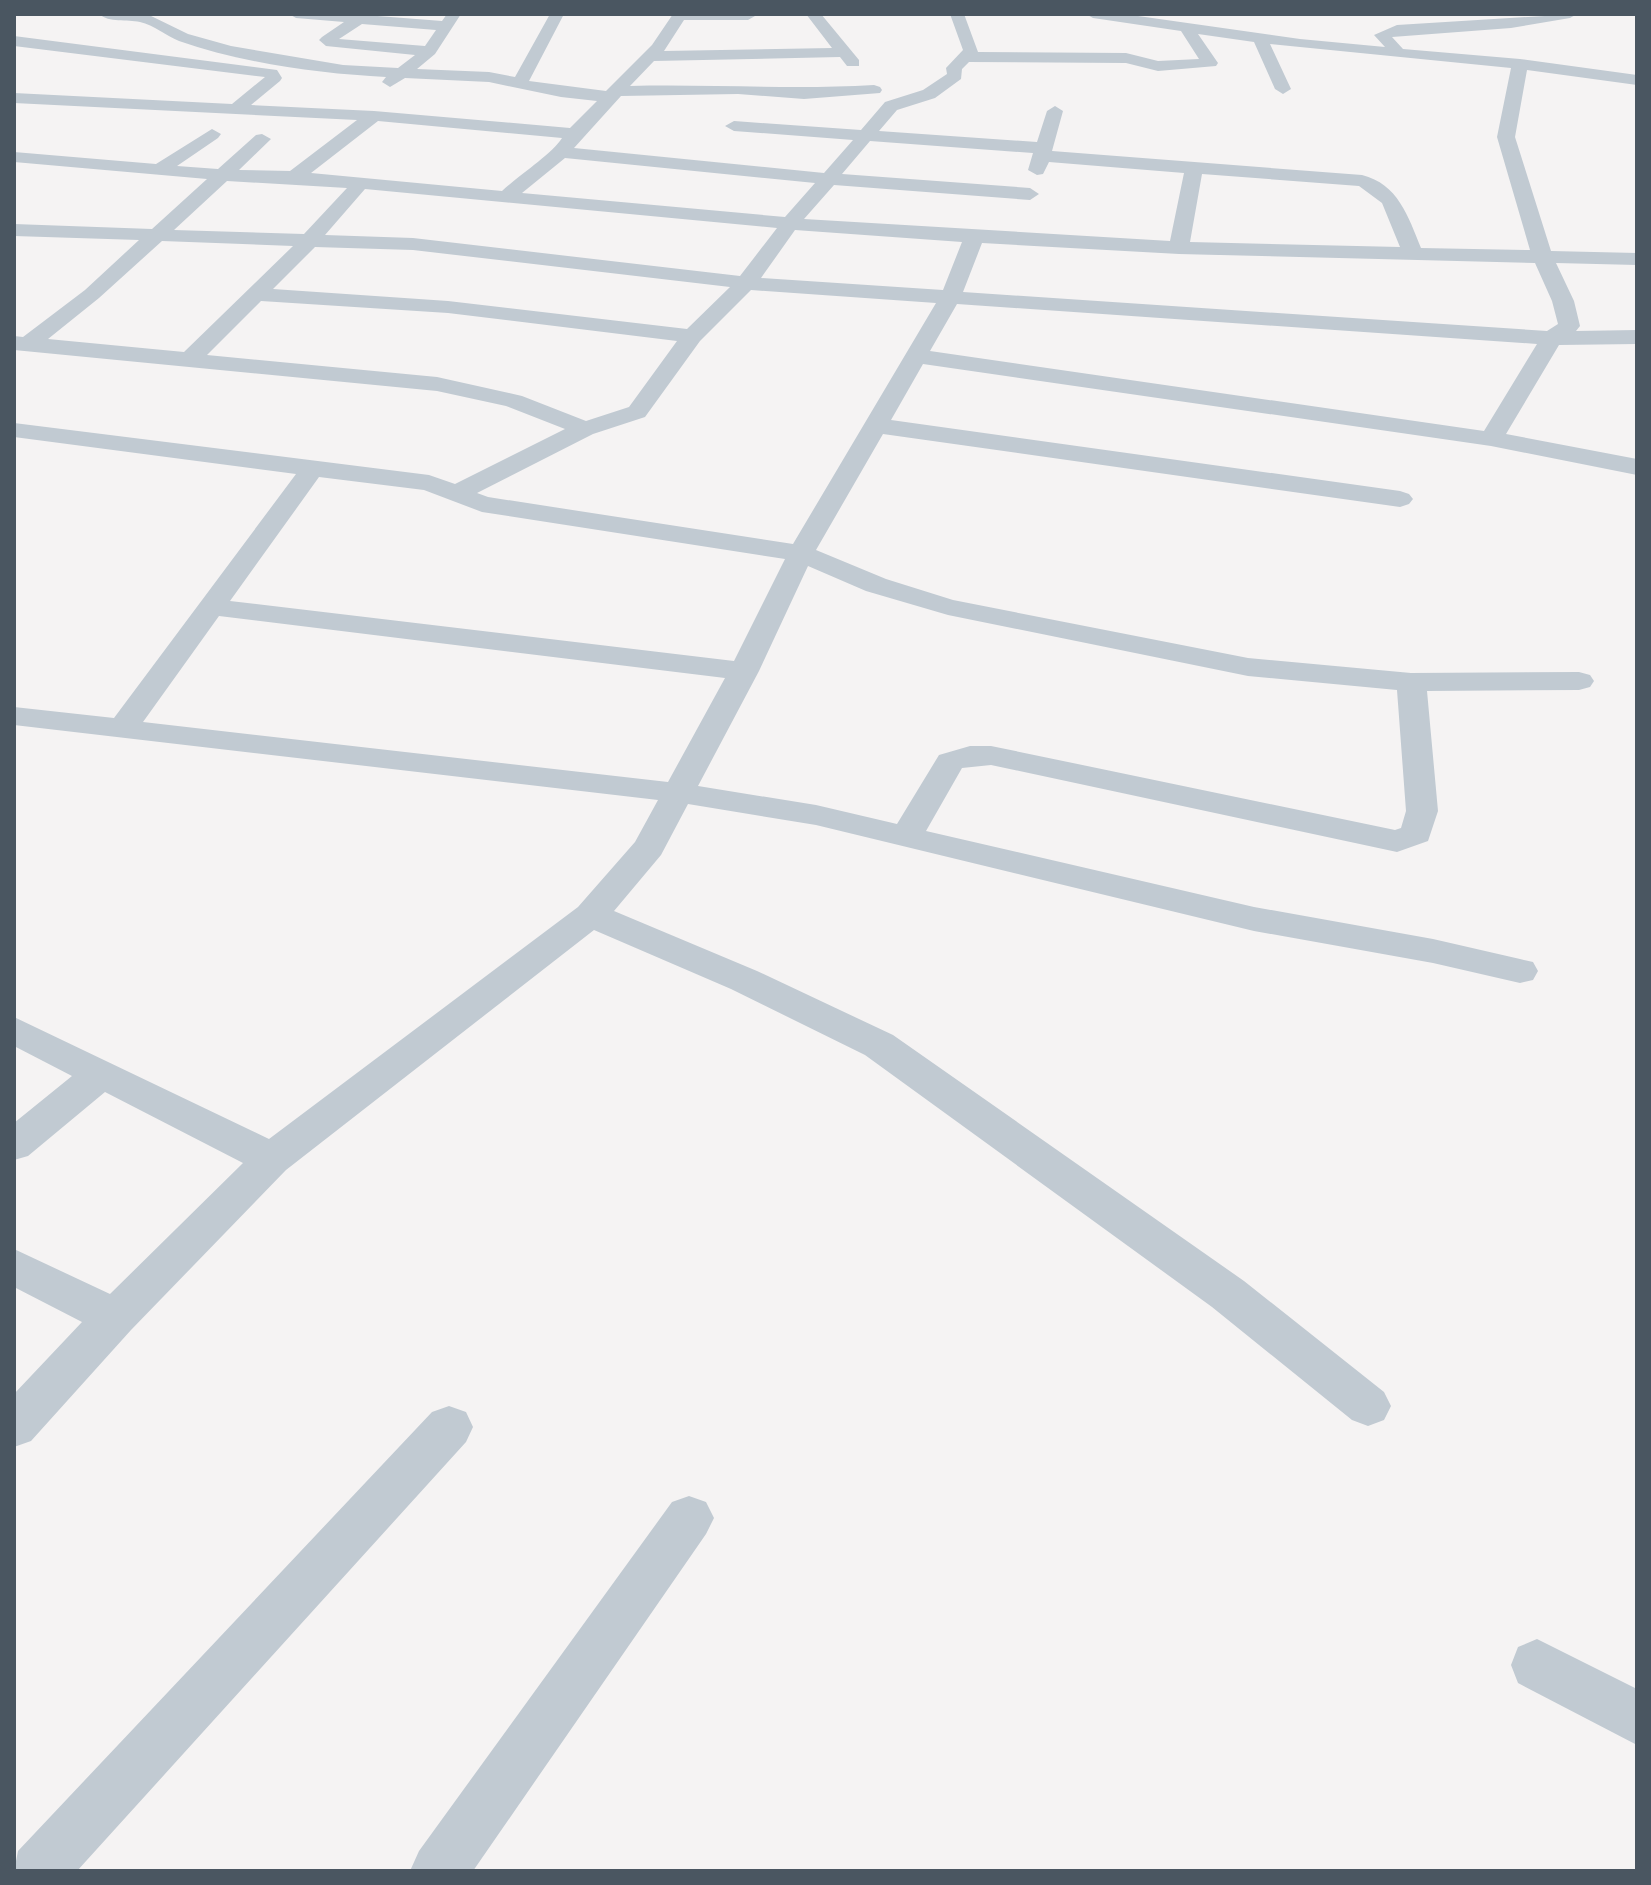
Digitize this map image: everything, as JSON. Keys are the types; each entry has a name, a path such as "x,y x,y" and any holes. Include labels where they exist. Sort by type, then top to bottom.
{"street":[{"path":"106,14 145,18 183,37 229,50 343,70 489,77 521,81 561,92 614,94 738,89 804,94 874,90"},
{"path":"305,14 359,19 450,20"},
{"path":"521,81 557,14"},
{"path":"813,14 874,90 891,106"},
{"path":"457,493 584,429 637,412 692,336 746,283 790,224 832,179 891,106 942,87 955,76 954,68 971,51 957,14"},
{"path":"1093,14 1260,39 1520,64 1637,80"},
{"path":"1399,54 1382,35 1397,30 1511,24 1570,14"},
{"path":"504,199 539,167 562,152 574,134 651,56 680,15 748,16"},
{"path":"359,19 327,40 429,51"},
{"path":"380,88 402,75 429,51 450,20"},
{"path":"968,57 1126,58 1158,66 1210,63 1203,47 1187,29"},
{"path":"1260,39 1283,89"},
{"path":"14,41 271,73 274,78 236,109"},
{"path":"651,56 844,52"},
{"path":"1491,439 1552,338 1569,326 1563,301 1542,255 1520,190 1506,137 1520,64"},
{"path":"14,98 374,116 574,134"},
{"path":"341,114 359,101"},
{"path":"1024,216 1055,111"},
{"path":"294,177 374,116"},
{"path":"734,126 1326,176 1375,185 1389,196 1413,254"},
{"path":"160,169 212,134"},
{"path":"21,344 92,294 262,139"},
{"path":"562,152 832,179 1179,248 1637,259"},
{"path":"14,157 223,175 294,177 790,224 975,235 1024,216"},
{"path":"1179,248 1194,166"},
{"path":"189,360 309,241 360,184"},
{"path":"14,230 413,244 746,283 1552,338 1637,337"},
{"path":"14,1426 115,1317 272,1159 591,915 649,847 744,671 801,553 951,296 975,235"},
{"path":"253,294 448,307 692,336"},
{"path":"21,344 371,377 509,397 584,429"},
{"path":"914,356 1491,439 1637,467"},
{"path":"874,425 1400,499"},
{"path":"14,430 429,483 482,504 801,553 908,596 1038,627 1260,668 1411,682 1579,681"},
{"path":"122,729 312,469"},
{"path":"212,607 744,671"},
{"path":"907,835 950,762 979,754 1033,762 1397,841 1416,834 1422,811 1411,682"},
{"path":"14,716 680,793 816,815 1254,919 1433,951 1520,971"},
{"path":"591,915 744,980 879,1045 1228,1294 1368,1406"},
{"path":"14,1030 272,1159"},
{"path":"14,1145 101,1074"},
{"path":"14,1267 115,1317"},
{"path":"38,1871 449,1427"},
{"path":"439,1871 689,1518"},
{"path":"1537,1665 1637,1718"}]}
